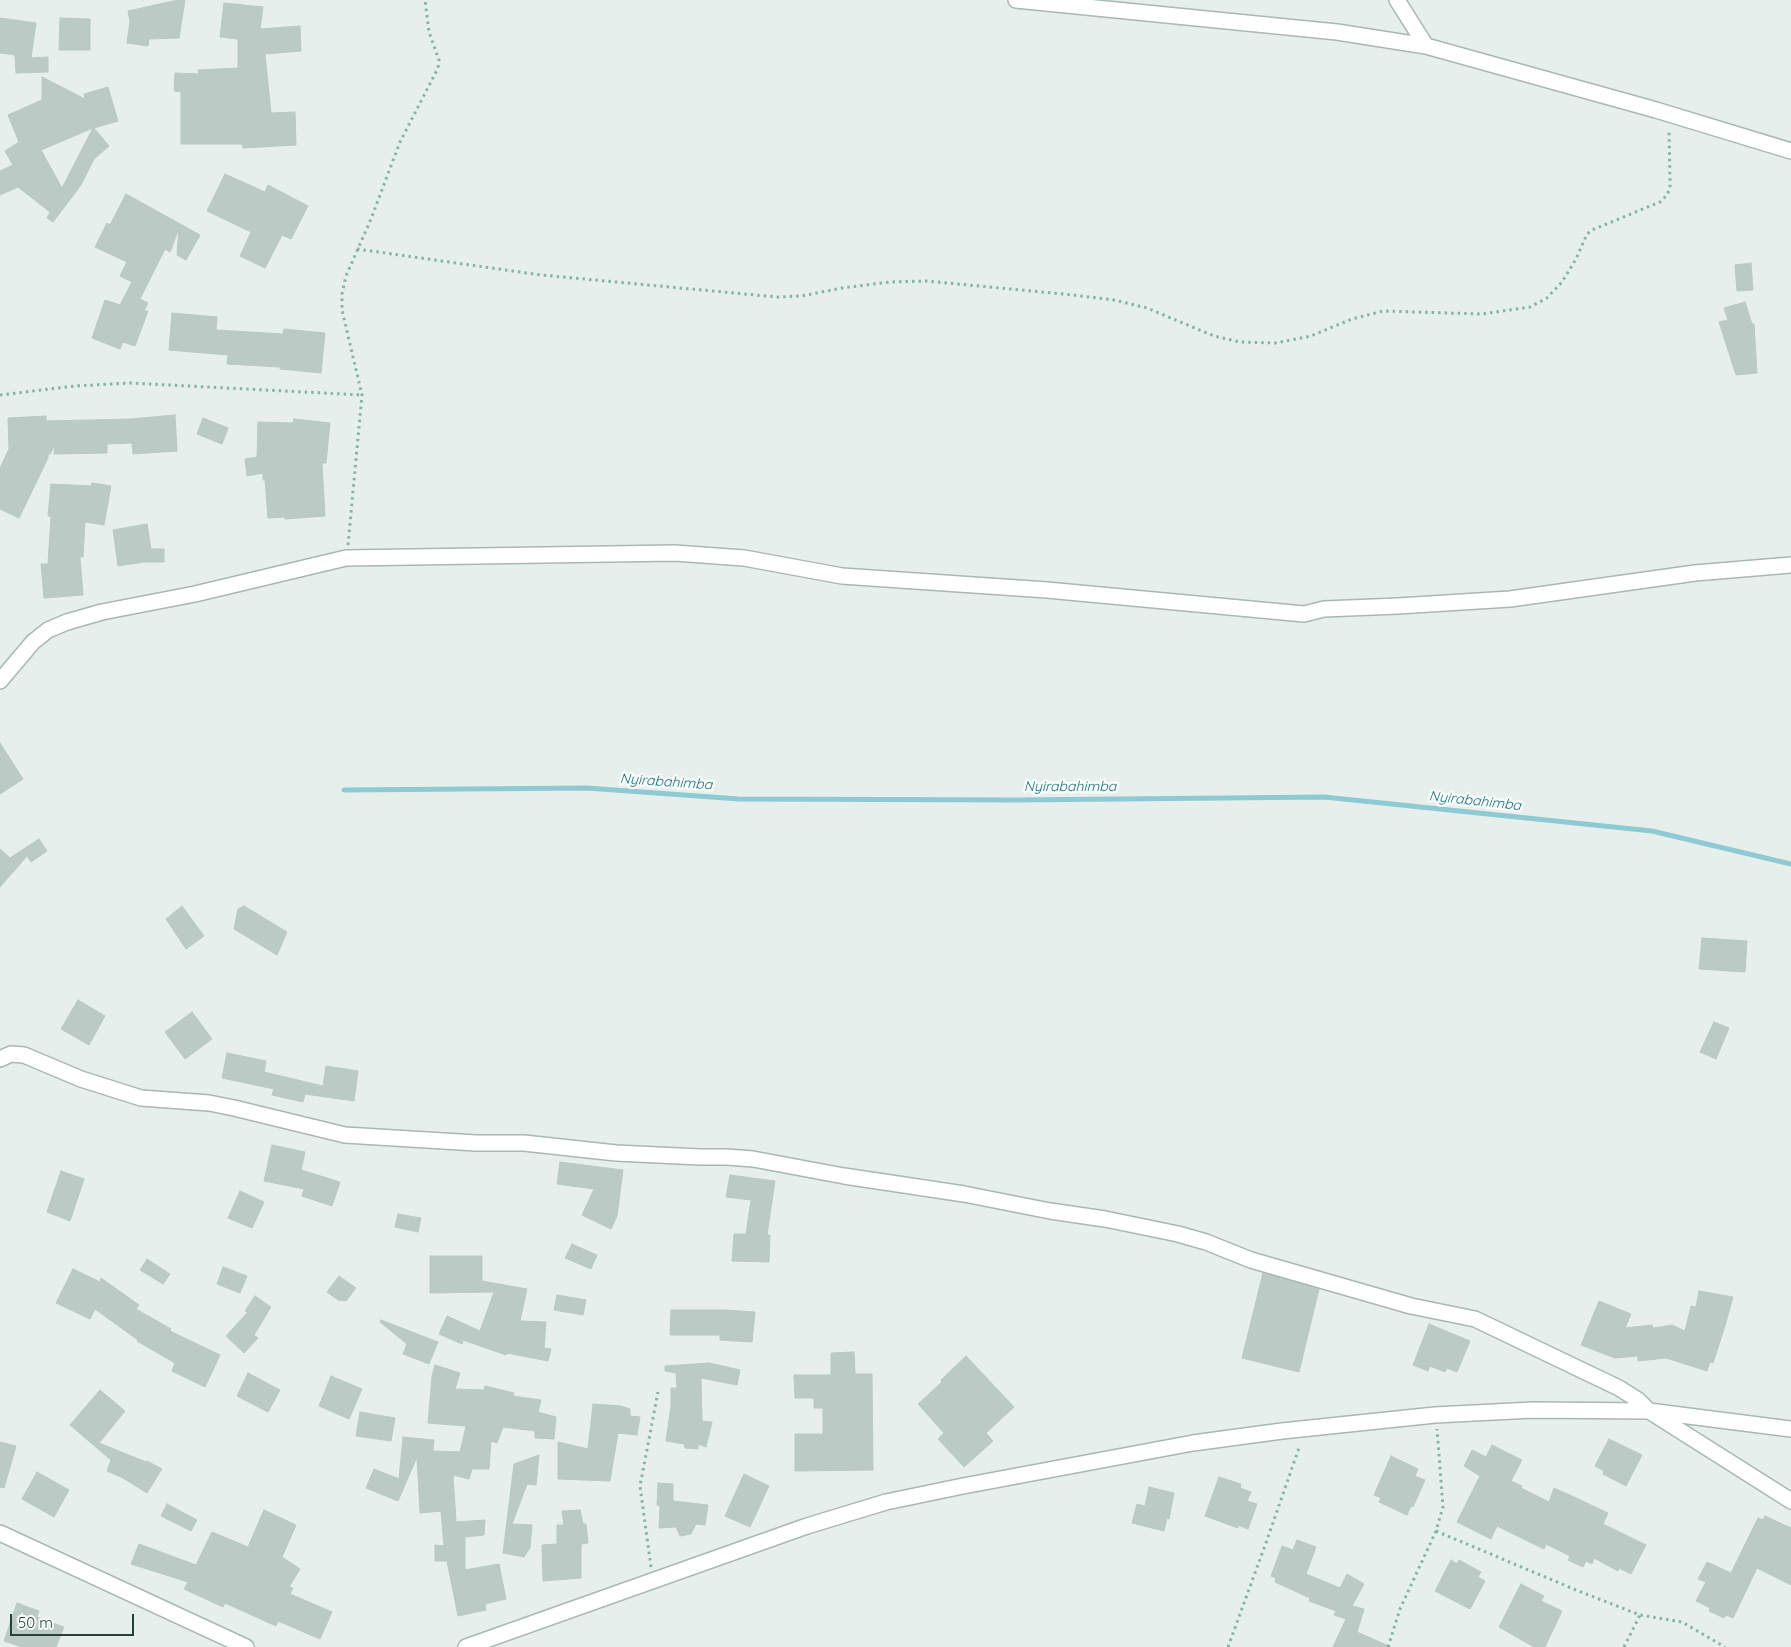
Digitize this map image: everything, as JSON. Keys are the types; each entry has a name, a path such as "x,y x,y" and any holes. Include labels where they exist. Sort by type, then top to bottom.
{"street":[{"path":"1016,0 1337,32 1426,46 1668,114 1791,151"},
{"path":"1397,0 1426,46"},
{"path":"0,680 33,642 48,630 67,622 102,612 195,594 346,558 675,553 744,558 842,576 1029,589 1304,614 1324,609 1510,599 1695,573 1791,566"},
{"path":"0,1059 12,1054 24,1056 82,1079 141,1098 208,1103 345,1135 476,1143 524,1143 616,1153 753,1159 844,1176 954,1192 1152,1228 1206,1242 1252,1260 1411,1306 1475,1319 1619,1388 1638,1400 1649,1411 1791,1501"},
{"path":"466,1647 807,1526 886,1502 1193,1443 1305,1428 1435,1414 1533,1410 1649,1411 1791,1429"},
{"path":"0,1533 246,1647"}],"path":[{"path":"346,558 362,395 342,310 342,294 346,276 400,142 438,68 439,60 429,32 425,0"},
{"path":"357,249 542,275 777,297 801,296 842,288 890,282 927,281 1063,294 1114,300 1147,308 1214,336 1240,342 1275,343 1311,336 1352,319 1383,311 1482,314 1530,307 1547,298 1562,282 1576,259 1587,234 1592,230 1660,202 1666,196 1670,189 1668,114"},
{"path":"0,395 75,386 130,383 362,395"},
{"path":"653,1580 640,1486 658,1392"},
{"path":"1388,1647 1400,1609 1420,1561 1436,1531 1443,1507 1435,1414"},
{"path":"1228,1647 1305,1428"},
{"path":"1436,1531 1640,1615 1682,1622 1725,1647"},
{"path":"1624,1647 1640,1615"}],"building":[{"path":"185,0 179,38 149,39 148,46 127,43 130,21 128,11"},
{"path":"224,3 263,7 260,29 300,26 301,51 265,54 271,113 295,112 296,145 243,148 242,144 181,144 181,92 174,91 175,73 199,74 198,70 238,68 238,39 220,37"},
{"path":"0,18 36,23 31,58 48,57 48,72 16,73 15,55 0,53"},
{"path":"60,18 90,19 90,50 59,50"},
{"path":"42,77 85,99 84,94 108,87 118,121 94,128 109,146 94,159 81,185 53,222 47,218 50,212 18,187 0,195 0,171 13,165 5,151 19,142 8,115 42,100","holes":["93,128 62,188 41,150"]},
{"path":"225,174 265,192 268,185 308,206 291,239 282,235 265,268 240,256 251,232 207,211"},
{"path":"126,194 200,235 186,260 177,255 179,228 170,252 165,249 140,299 148,303 144,311 148,311 135,346 123,342 120,349 92,338 105,300 120,305 132,282 120,276 127,262 95,247 107,223 110,225"},
{"path":"1751,263 1753,290 1737,291 1735,265"},
{"path":"1745,302 1752,324 1754,324 1757,373 1736,375 1719,322 1728,320 1724,308"},
{"path":"172,313 217,317 216,330 283,334 284,329 325,333 321,373 280,369 280,367 227,364 228,355 169,350"},
{"path":"175,415 177,451 133,454 132,443 107,444 107,453 54,454 55,445 50,454 48,454 48,458 19,518 0,509 0,468 9,449 8,418 46,416 46,421 131,419"},
{"path":"203,418 228,428 222,444 197,434"},
{"path":"294,419 330,423 326,463 322,463 325,516 285,519 285,517 268,518 263,473 247,476 245,459 257,457 258,422 293,423"},
{"path":"92,483 111,486 104,525 85,522 83,557 80,557 83,595 44,598 41,564 48,564 51,516 48,516 51,484 91,486"},
{"path":"147,524 151,549 164,549 164,562 144,562 118,566 113,530"},
{"path":"0,743 23,779 0,794"},
{"path":"39,839 47,851 31,862 27,856 0,887 0,849 10,858"},
{"path":"182,906 204,936 186,949 166,919"},
{"path":"244,906 287,932 277,955 234,929 238,909"},
{"path":"1702,938 1747,941 1745,972 1699,969"},
{"path":"78,1000 105,1016 89,1045 61,1029"},
{"path":"192,1012 212,1039 185,1059 165,1032"},
{"path":"1714,1022 1729,1028 1716,1059 1700,1052"},
{"path":"227,1053 266,1061 264,1072 323,1086 326,1066 358,1071 354,1101 305,1094 303,1102 272,1095 274,1089 222,1078"},
{"path":"272,1145 305,1152 301,1170 340,1182 332,1206 302,1196 304,1189 264,1181"},
{"path":"560,1162 623,1170 617,1216 611,1229 582,1215 594,1189 557,1184"},
{"path":"61,1171 84,1179 70,1221 47,1212"},
{"path":"730,1175 775,1181 767,1235 770,1235 769,1262 732,1261 734,1234 746,1234 751,1200 726,1197"},
{"path":"240,1191 264,1202 252,1228 228,1218"},
{"path":"398,1214 421,1218 418,1232 395,1227"},
{"path":"572,1244 597,1255 591,1269 565,1258"},
{"path":"430,1256 482,1256 482,1281 527,1289 520,1321 546,1322 544,1348 551,1349 548,1361 507,1353 506,1355 463,1340 462,1344 439,1334 447,1316 480,1331 494,1292 430,1293"},
{"path":"147,1259 170,1274 163,1284 140,1270"},
{"path":"223,1267 247,1276 240,1293 217,1284"},
{"path":"73,1269 100,1282 101,1278 139,1305 136,1309 171,1329 170,1331 220,1355 205,1387 172,1371 175,1363 137,1341 95,1309 90,1319 56,1303"},
{"path":"1263,1273 1319,1289 1299,1372 1242,1358"},
{"path":"339,1276 356,1288 346,1301 338,1300 327,1292"},
{"path":"1699,1291 1733,1297 1713,1363 1710,1362 1707,1371 1666,1358 1638,1361 1638,1356 1615,1358 1581,1345 1599,1301 1631,1314 1625,1328 1652,1325 1653,1328 1672,1325 1685,1331 1691,1306 1696,1307"},
{"path":"557,1295 586,1300 583,1315 554,1310"},
{"path":"255,1296 271,1307 254,1335 258,1338 244,1353 226,1336 248,1312 245,1311"},
{"path":"671,1310 755,1312 752,1342 720,1340 720,1335 670,1335"},
{"path":"381,1320 438,1342 429,1364 403,1354 407,1344 380,1322"},
{"path":"1429,1324 1470,1341 1457,1372 1447,1368 1445,1372 1430,1366 1428,1371 1413,1365"},
{"path":"854,1352 855,1374 872,1374 873,1470 795,1471 795,1434 823,1434 823,1408 814,1408 814,1398 795,1398 794,1375 831,1375 831,1353"},
{"path":"966,1356 1014,1407 986,1433 993,1441 964,1467 938,1439 944,1433 918,1404"},
{"path":"709,1363 740,1370 737,1385 701,1378 702,1421 712,1422 706,1447 698,1444 698,1449 685,1448 684,1444 666,1441 671,1406 671,1388 677,1388 676,1373 665,1371 665,1366"},
{"path":"435,1365 460,1373 455,1389 484,1390 485,1386 514,1393 513,1396 541,1400 538,1412 556,1417 554,1439 535,1438 535,1431 503,1427 497,1443 491,1441 489,1469 472,1469 469,1479 453,1475 456,1522 485,1520 484,1535 465,1537 465,1570 499,1564 506,1599 485,1604 486,1610 458,1616 447,1561 435,1561 435,1545 444,1546 441,1511 420,1513 417,1457 398,1501 366,1488 374,1469 399,1479 403,1437 434,1440 433,1451 460,1452 466,1426 428,1423 432,1376"},
{"path":"248,1373 280,1390 268,1412 237,1396"},
{"path":"331,1376 362,1389 349,1419 319,1406"},
{"path":"100,1390 125,1411 99,1443 147,1461 162,1469 147,1493 123,1478 107,1471 111,1460 70,1425"},
{"path":"593,1404 621,1406 630,1409 630,1416 640,1417 637,1435 618,1433 610,1481 558,1479 558,1442 588,1449"},
{"path":"360,1412 395,1418 391,1441 356,1436"},
{"path":"1609,1439 1642,1455 1626,1486 1603,1474 1604,1471 1595,1466"},
{"path":"0,1442 16,1446 4,1488 0,1487"},
{"path":"1492,1445 1522,1460 1511,1481 1522,1486 1521,1488 1549,1502 1554,1488 1574,1497 1608,1513 1603,1524 1646,1545 1631,1574 1619,1568 1618,1571 1594,1558 1592,1564 1586,1561 1583,1567 1568,1560 1570,1556 1546,1544 1544,1549 1497,1526 1491,1539 1457,1522 1480,1476 1464,1466 1472,1450 1486,1457"},
{"path":"539,1455 536,1485 527,1484 512,1524 532,1525 530,1548 524,1557 503,1553 514,1464"},
{"path":"1391,1456 1418,1469 1415,1476 1425,1480 1413,1507 1411,1506 1407,1515 1379,1502 1381,1498 1374,1495"},
{"path":"37,1472 69,1490 54,1517 22,1499"},
{"path":"744,1474 769,1486 750,1527 725,1516"},
{"path":"1219,1477 1241,1484 1240,1488 1251,1492 1247,1501 1257,1504 1248,1529 1238,1525 1238,1528 1205,1516"},
{"path":"658,1483 673,1484 673,1501 708,1505 705,1525 696,1524 691,1534 680,1536 676,1527 659,1528"},
{"path":"1149,1487 1174,1493 1169,1519 1167,1518 1164,1531 1132,1523 1137,1504 1145,1506"},
{"path":"167,1504 197,1520 191,1531 161,1516"},
{"path":"264,1510 296,1525 282,1557 300,1569 289,1587 293,1588 290,1594 332,1612 320,1639 278,1621 276,1626 225,1603 223,1607 184,1589 188,1582 131,1564 139,1544 196,1565 212,1532 248,1547"},
{"path":"580,1510 583,1524 586,1524 588,1543 581,1544 581,1578 543,1581 542,1545 557,1544 557,1525 564,1525 562,1511"},
{"path":"1765,1516 1791,1528 1791,1585 1757,1568 1733,1618 1726,1615 1724,1618 1709,1611 1710,1608 1696,1601 1706,1582 1698,1579 1707,1562 1731,1573 1758,1518 1763,1520"},
{"path":"1297,1540 1316,1547 1306,1574 1340,1588 1347,1574 1364,1584 1352,1606 1364,1609 1357,1632 1391,1647 1333,1647 1346,1619 1334,1615 1336,1611 1309,1601 1310,1598 1275,1582 1276,1578 1271,1576 1282,1546 1293,1550"},
{"path":"1451,1560 1457,1564 1459,1560 1481,1572 1478,1577 1485,1581 1470,1609 1435,1591"},
{"path":"1521,1584 1544,1596 1541,1601 1562,1611 1545,1647 1534,1647 1499,1627"},
{"path":"17,1603 39,1611 37,1617 64,1627 56,1647 22,1647 4,1641"}],"waterway":[{"name":"Nyirabahimba","path":"344,790 587,788 739,799 1017,800 1324,797 1652,831 1791,864"}]}
